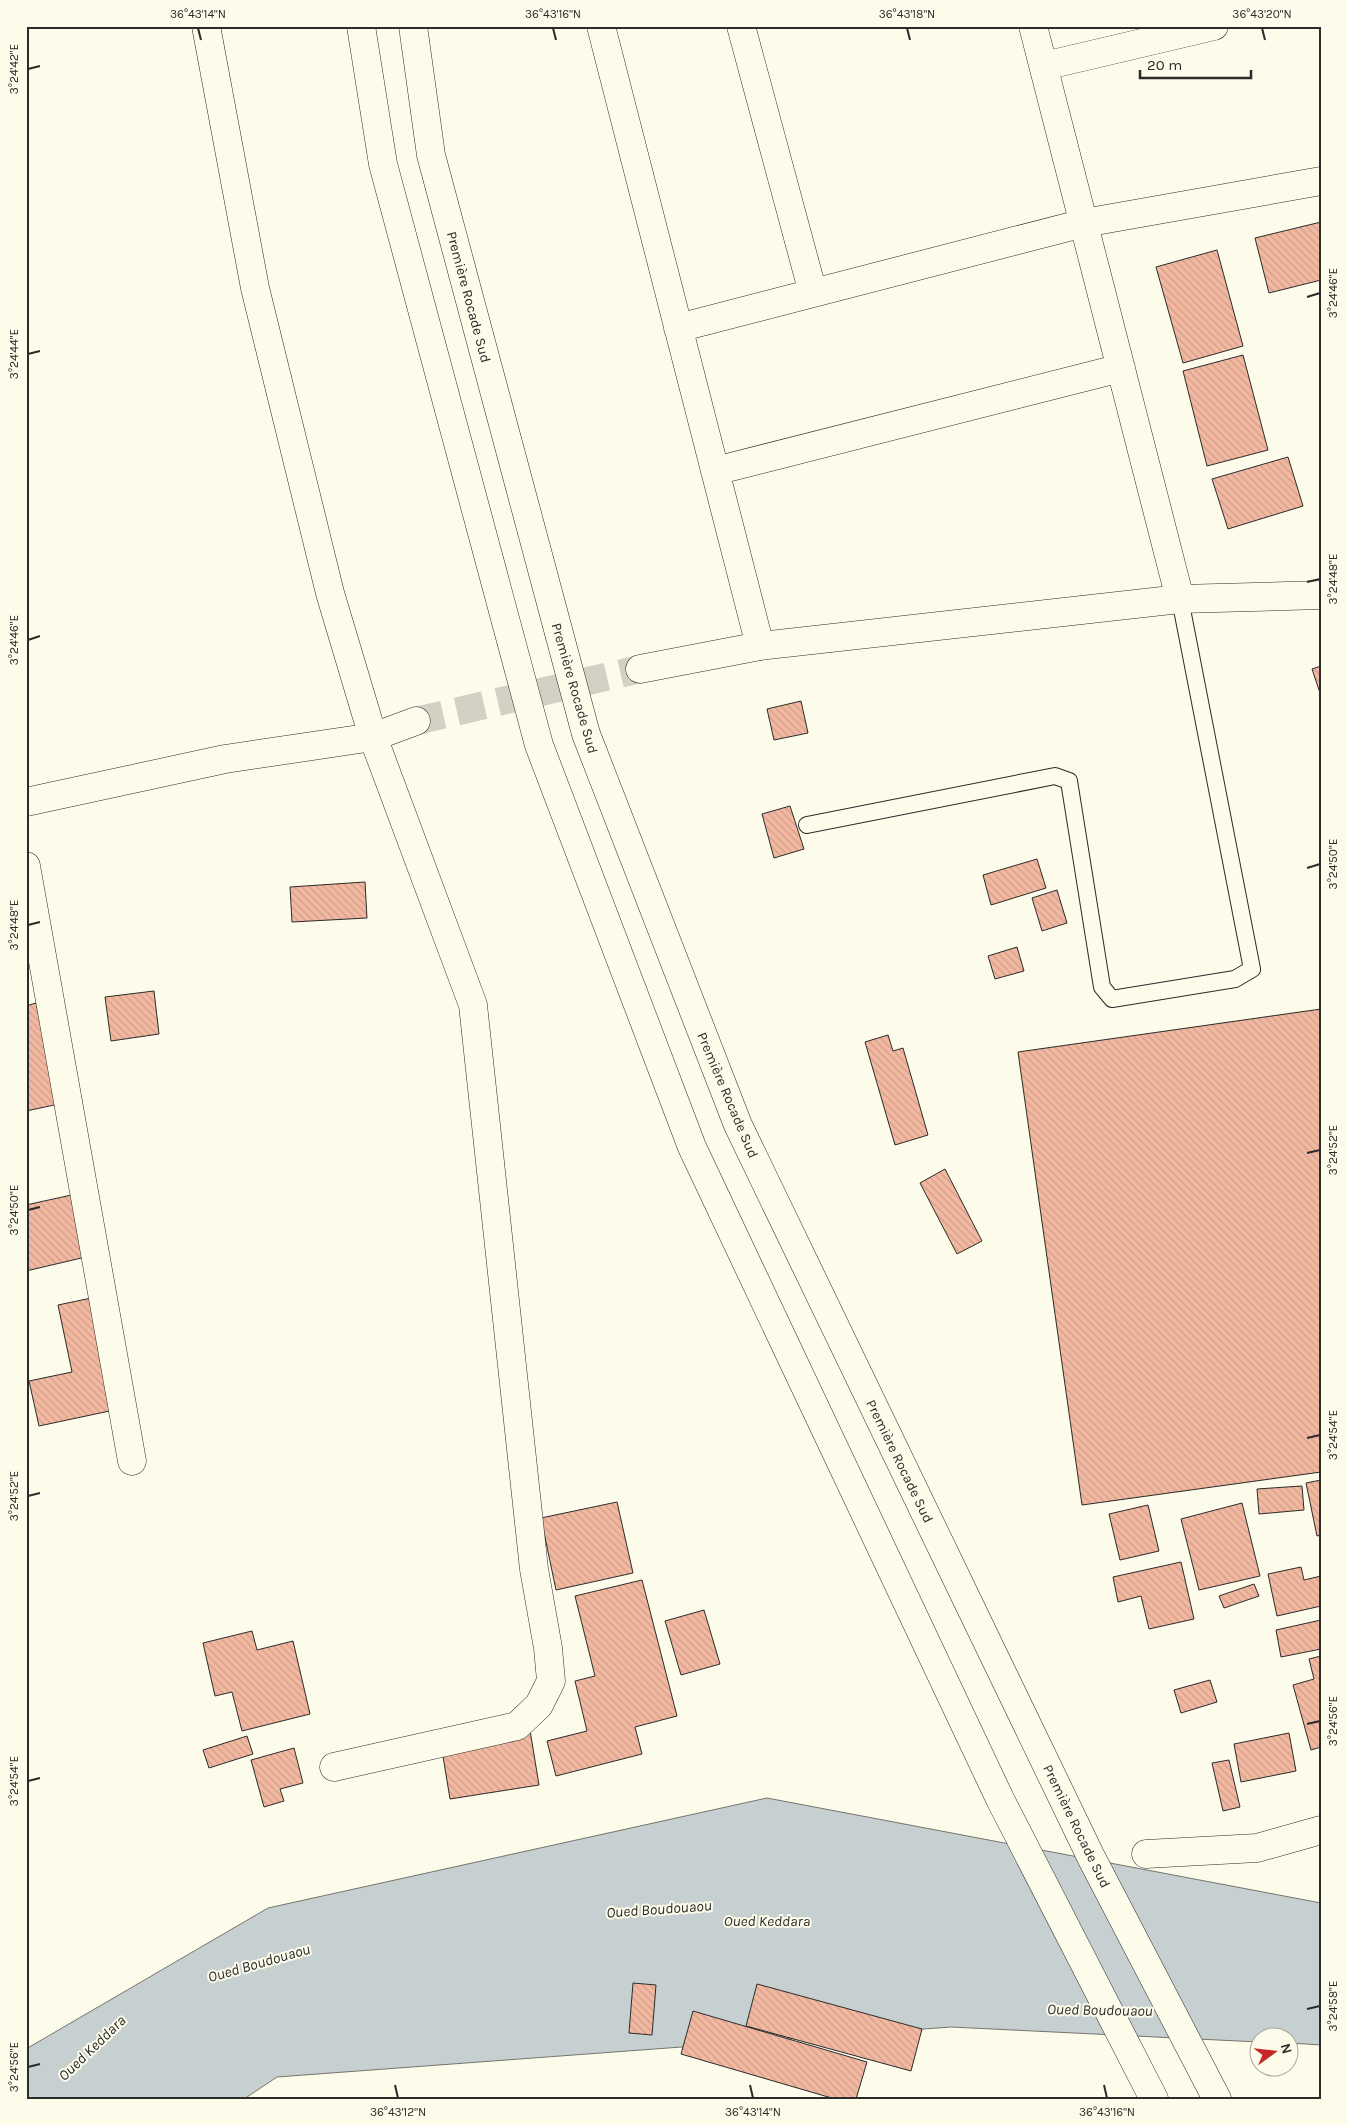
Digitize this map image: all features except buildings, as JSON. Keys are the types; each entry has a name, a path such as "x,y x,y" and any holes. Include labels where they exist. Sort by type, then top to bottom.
{"main road":[{"path":"206,26 255,288 330,593 373,737 473,1005 534,1569 552,1681 540,1705 518,1726 334,1767"},
{"path":"361,26 383,164 539,745 692,1147 1000,1799 1154,2099"},
{"name":"Première Rocade Sud","path":"414,26 431,154 586,734 738,1125 1091,1857 1217,2099"},
{"path":"601,26 760,646"},
{"path":"741,26 813,293"},
{"path":"1033,26 1180,599"},
{"path":"1044,66 1214,26"},
{"path":"678,328 1084,223 1321,181"},
{"path":"715,471 1121,368"},
{"path":"640,669 760,646 1180,599 1321,595"},
{"path":"26,802 225,760 373,737 416,721"},
{"path":"26,866 132,1461"},
{"path":"1146,1854 1257,1848 1321,1830"}],"lane":[{"path":"807,825 1055,776 1068,781 1102,988 1112,999 1235,979 1252,969 1180,599"}],"water":[{"name":"Oued Keddara","path":"767,1798 1321,1903 1321,2045 1300,2044 1300,2028 1250,2028 1250,2042 951,2027 277,2077 244,2099 26,2099 26,2049 268,1908"}],"tunnel":[{"path":"416,721 640,669"}],"water label":[{"name":"Oued Boudouaou","path":"659,1909"},
{"name":"Oued Boudouaou","path":"259,1963"},
{"name":"Oued Boudouaou","path":"1100,2010"}]}
